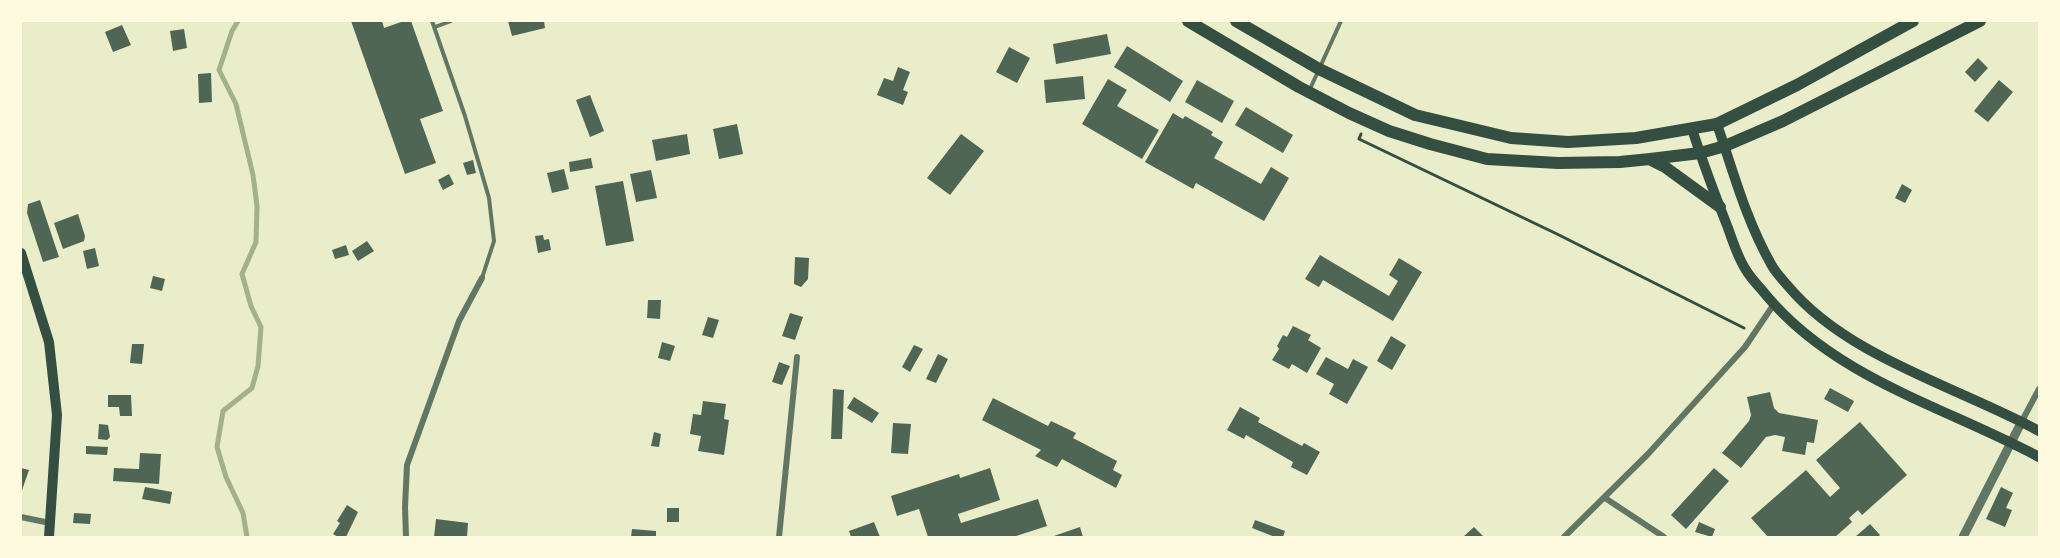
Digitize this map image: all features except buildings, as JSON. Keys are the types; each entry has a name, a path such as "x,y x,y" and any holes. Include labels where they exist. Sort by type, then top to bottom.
{"highway":[{"path":"1188,21 1308,92 1389,131 1487,159 1557,164 1650,159 1700,153 1725,146 1783,121 1971,23"},
{"path":"1236,21 1319,69 1415,115 1511,138 1568,142 1636,138 1717,124 1797,85 1913,21"},
{"path":"1650,159 1665,167 1720,207"}],"main road":[{"path":"1717,124 1752,226 1772,267 1796,296 1826,323 1871,350 1934,383 2022,421 2039,431"},
{"path":"1692,129 1746,270 1798,330 1835,357 1943,412 2011,441 2039,457"},
{"path":"21,253 49,342 53,373 57,415 49,537"}],"street":[{"path":"406,537 407,465 459,321 482,278"},
{"path":"1564,537 1648,454 1745,347 1774,304"},
{"path":"779,537 797,357"},
{"path":"1963,537 2039,389"},
{"path":"1605,498 1664,537"},
{"path":"21,517 51,523"}],"lane":[{"path":"432,21 465,116 489,198 494,241 482,278"},
{"path":"435,27 451,21"},
{"path":"1308,92 1341,21"}],"path":[{"path":"1366,121 1359,139 1557,234 1754,333"}],"waterway":[{"path":"238,21 232,31 219,70 236,104 253,175 257,206 256,242 242,274 251,306 261,327 258,366 252,388 223,411 217,447 226,477 243,513 247,537"}]}
